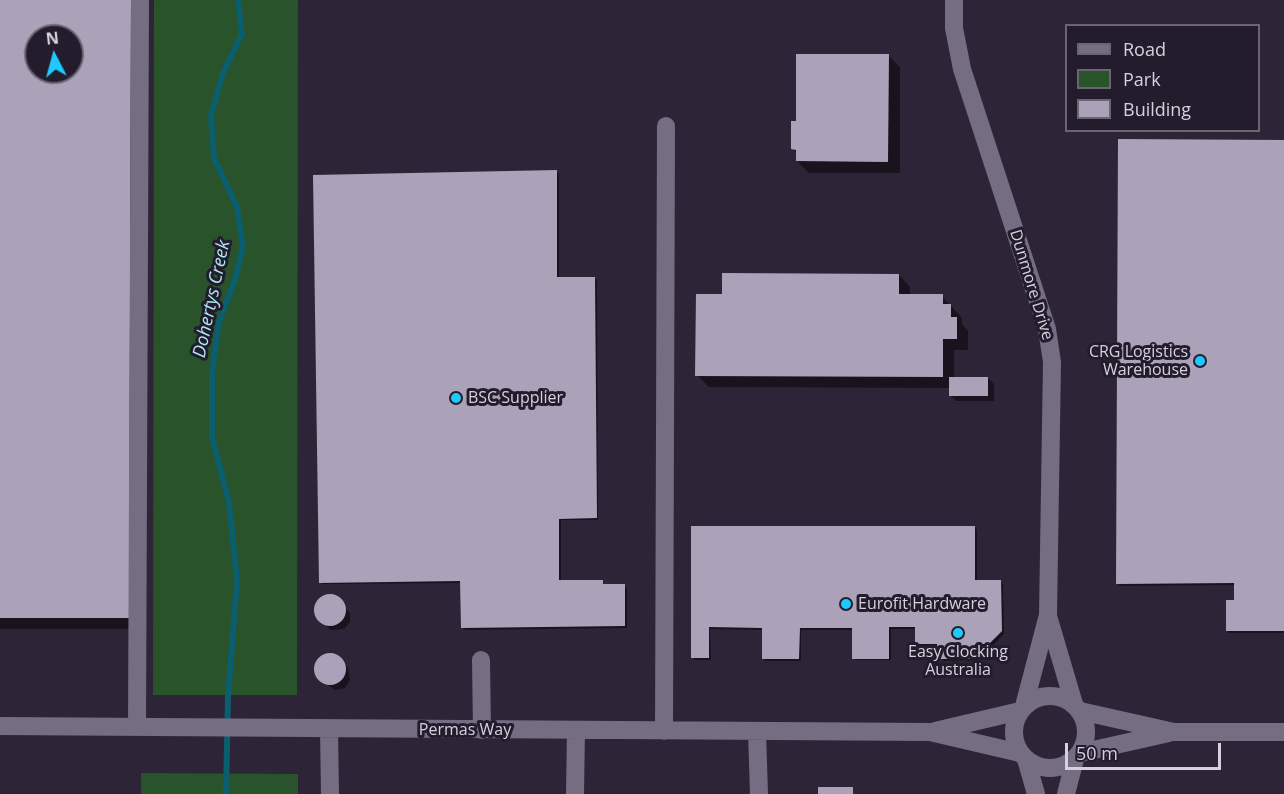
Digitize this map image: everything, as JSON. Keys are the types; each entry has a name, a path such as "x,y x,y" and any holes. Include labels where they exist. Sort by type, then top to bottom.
{"street":[{"path":"138,727 140,0"},
{"name":"Dunmore Drive","path":"954,0 954,28 962,69 1047,329 1051,351 1048,615 1022,708"},
{"path":"664,731 666,126"},
{"name":"Dunmore Drive","path":"1048,615 1077,708"},
{"path":"482,660 482,730"},
{"path":"1036,794 1013,729 1022,708 1036,698 1049,695 1062,698 1077,708 1174,732 1284,732"},
{"name":"Permas Way","path":"930,732 1022,708"},
{"path":"1066,794 1086,732 1077,708"},
{"name":"Permas Way","path":"0,726 930,732 1023,756"},
{"path":"329,729 330,794"},
{"path":"575,794 576,730"},
{"path":"757,731 759,794"},
{"path":"1023,756 1039,767 1054,768 1077,756 1174,732"}],"green space":[{"path":"154,0 298,0 297,695 153,695"},
{"path":"141,773 298,774 298,794 141,794"}],"building":[{"path":"0,0 131,0 129,618 0,618"},
{"path":"796,54 889,54 888,162 796,161 796,150 791,149 791,121 796,121"},
{"name":"CRG Logistics Warehouse","path":"1118,139 1284,140 1284,631 1226,631 1226,600 1234,600 1234,583 1116,584"},
{"name":"BSC Supplier","path":"557,170 557,277 595,277 597,518 559,519 559,580 603,580 603,584 625,584 625,626 461,628 460,581 319,583 313,175"},
{"path":"722,273 899,274 899,294 943,294 943,304 951,304 951,317 957,317 957,339 943,339 943,377 695,376 696,294 722,294"},
{"path":"949,377 988,377 988,396 949,396"},
{"name":"Eurofit Hardware","path":"691,526 975,526 975,580 1001,580 1002,631 989,644 975,644 975,659 939,659 937,644 915,644 915,627 889,627 889,659 852,659 852,628 800,628 799,659 762,659 762,628 709,627 709,658 691,658"},
{"path":"330,594 341,599 346,610 341,621 330,626 319,621 314,610 319,599"},
{"path":"330,653 341,658 346,669 341,680 330,685 319,680 314,669 319,658"},
{"path":"818,787 853,787 853,794 818,794"}],"waterway":[{"name":"Dohertys Creek","path":"226,794 228,696 237,580 229,502 212,437 212,373 219,322 235,280 243,246 237,207 214,158 211,115 223,73 242,34 238,0"}],"place":[{"name":"CRG Logistics Warehouse","path":"1200,361"},
{"name":"BSC Supplier","path":"456,398"},
{"name":"Eurofit Hardware","path":"846,604"},
{"name":"Easy Clocking Australia","path":"958,633"}]}
